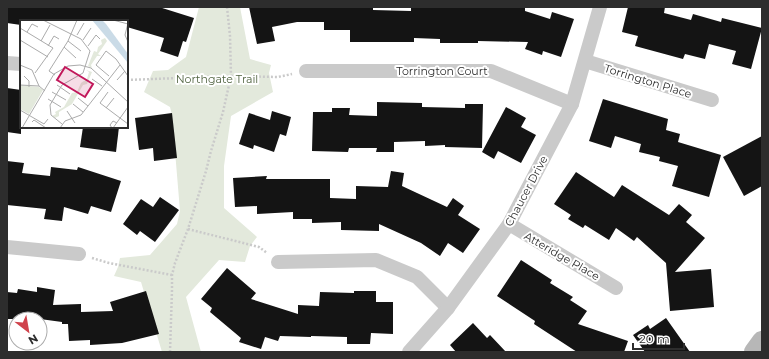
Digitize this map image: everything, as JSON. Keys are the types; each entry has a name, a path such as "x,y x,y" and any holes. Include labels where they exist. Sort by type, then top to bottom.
{"main road":[{"path":"754,352 762,341"}],"street":[{"name":"Chaucer Drive","path":"409,352 448,308 508,224 572,104 600,7"},
{"name":"Torrington Place","path":"585,62 712,100"},
{"path":"7,63 20,64"},
{"name":"Torrington Court","path":"306,71 491,70 572,104"},
{"name":"Atteridge Place","path":"508,224 616,288"},
{"path":"7,247 79,254"},
{"path":"278,262 376,260 417,277 448,308"}],"path":[{"path":"170,352 172,275 206,171 223,112 231,76 230,36 227,7"},
{"path":"128,80 231,76 278,77 306,71"},
{"path":"188,229 259,247 278,262"},
{"path":"79,254 109,263 172,275"}],"green space":[{"name":"Northgate Trail","path":"199,7 240,7 250,59 271,65 269,73 273,92 231,116 224,166 224,208 257,237 250,246 245,262 219,260 186,297 201,352 162,352 141,282 114,276 120,258 150,255 177,224 180,211 172,115 170,107 144,92 153,71 168,70 186,57"}],"building":[{"path":"7,7 159,7 194,18 186,42 183,41 178,57 160,51 164,38 128,27 128,20 20,20 20,25 7,23"},
{"path":"249,7 373,7 373,10 411,11 411,7 525,7 525,11 550,19 552,12 574,19 561,57 543,51 542,55 525,49 528,42 478,41 478,43 440,43 440,39 414,38 414,42 350,42 350,30 324,30 324,22 297,22 272,27 275,41 257,44"},
{"path":"628,7 665,7 664,13 691,20 693,14 721,22 722,18 762,28 751,69 732,64 736,51 709,44 705,59 685,54 683,59 635,46 638,36 622,32"},
{"path":"7,88 20,90 21,134 7,132"},
{"path":"603,99 668,119 666,130 680,134 678,142 721,155 709,197 672,186 678,166 659,161 660,157 639,152 641,144 615,136 611,148 589,141"},
{"path":"377,102 422,103 422,107 465,108 465,104 483,104 482,148 445,147 445,145 425,146 425,141 394,142 394,152 376,152 377,148 349,148 348,152 312,151 313,112 332,112 332,108 350,108 349,115 377,116"},
{"path":"506,107 526,118 521,127 536,135 521,163 498,151 494,159 482,152"},
{"path":"272,111 291,117 286,136 280,134 274,152 254,145 253,149 239,144 249,113 270,120"},
{"path":"172,113 177,158 154,161 153,148 139,150 135,118"},
{"path":"83,128 119,128 116,152 80,147"},
{"path":"762,136 762,186 744,196 723,157"},
{"path":"7,161 24,163 22,173 50,176 51,167 77,170 78,167 121,181 111,212 91,206 88,214 64,207 62,221 44,219 46,209 7,205"},
{"path":"391,171 404,173 402,186 447,207 453,198 464,206 458,215 480,229 463,253 448,243 440,256 421,243 379,224 379,231 341,230 341,222 312,223 312,219 293,219 293,212 257,214 257,206 235,207 233,178 267,176 266,179 330,179 330,198 356,199 356,186 388,187"},
{"path":"576,172 614,197 622,185 669,215 679,204 692,215 686,222 705,238 675,272 711,269 714,307 670,311 666,263 637,237 634,241 616,228 609,240 585,225 583,228 568,219 571,215 554,204"},
{"path":"160,197 179,210 155,242 140,231 137,235 123,224 141,199 153,207"},
{"path":"521,260 552,280 550,283 573,297 570,300 587,311 578,324 628,341 624,352 577,352 534,324 535,321 497,296"},
{"path":"227,268 256,293 251,299 298,314 298,305 319,306 320,292 354,293 354,291 376,291 376,302 393,302 393,334 371,333 370,344 347,344 347,337 311,336 280,336 278,341 265,337 261,349 239,342 241,338 210,312 212,308 201,299"},
{"path":"37,287 55,290 53,305 81,304 81,312 113,311 110,302 146,291 159,334 122,343 90,345 90,340 69,341 68,324 48,320 48,311 8,311 7,319 7,292 17,293 18,289 37,292"},
{"path":"666,318 690,352 645,352 633,335 648,325 650,329"},
{"path":"473,323 487,338 490,335 506,352 456,352 450,345"}]}
